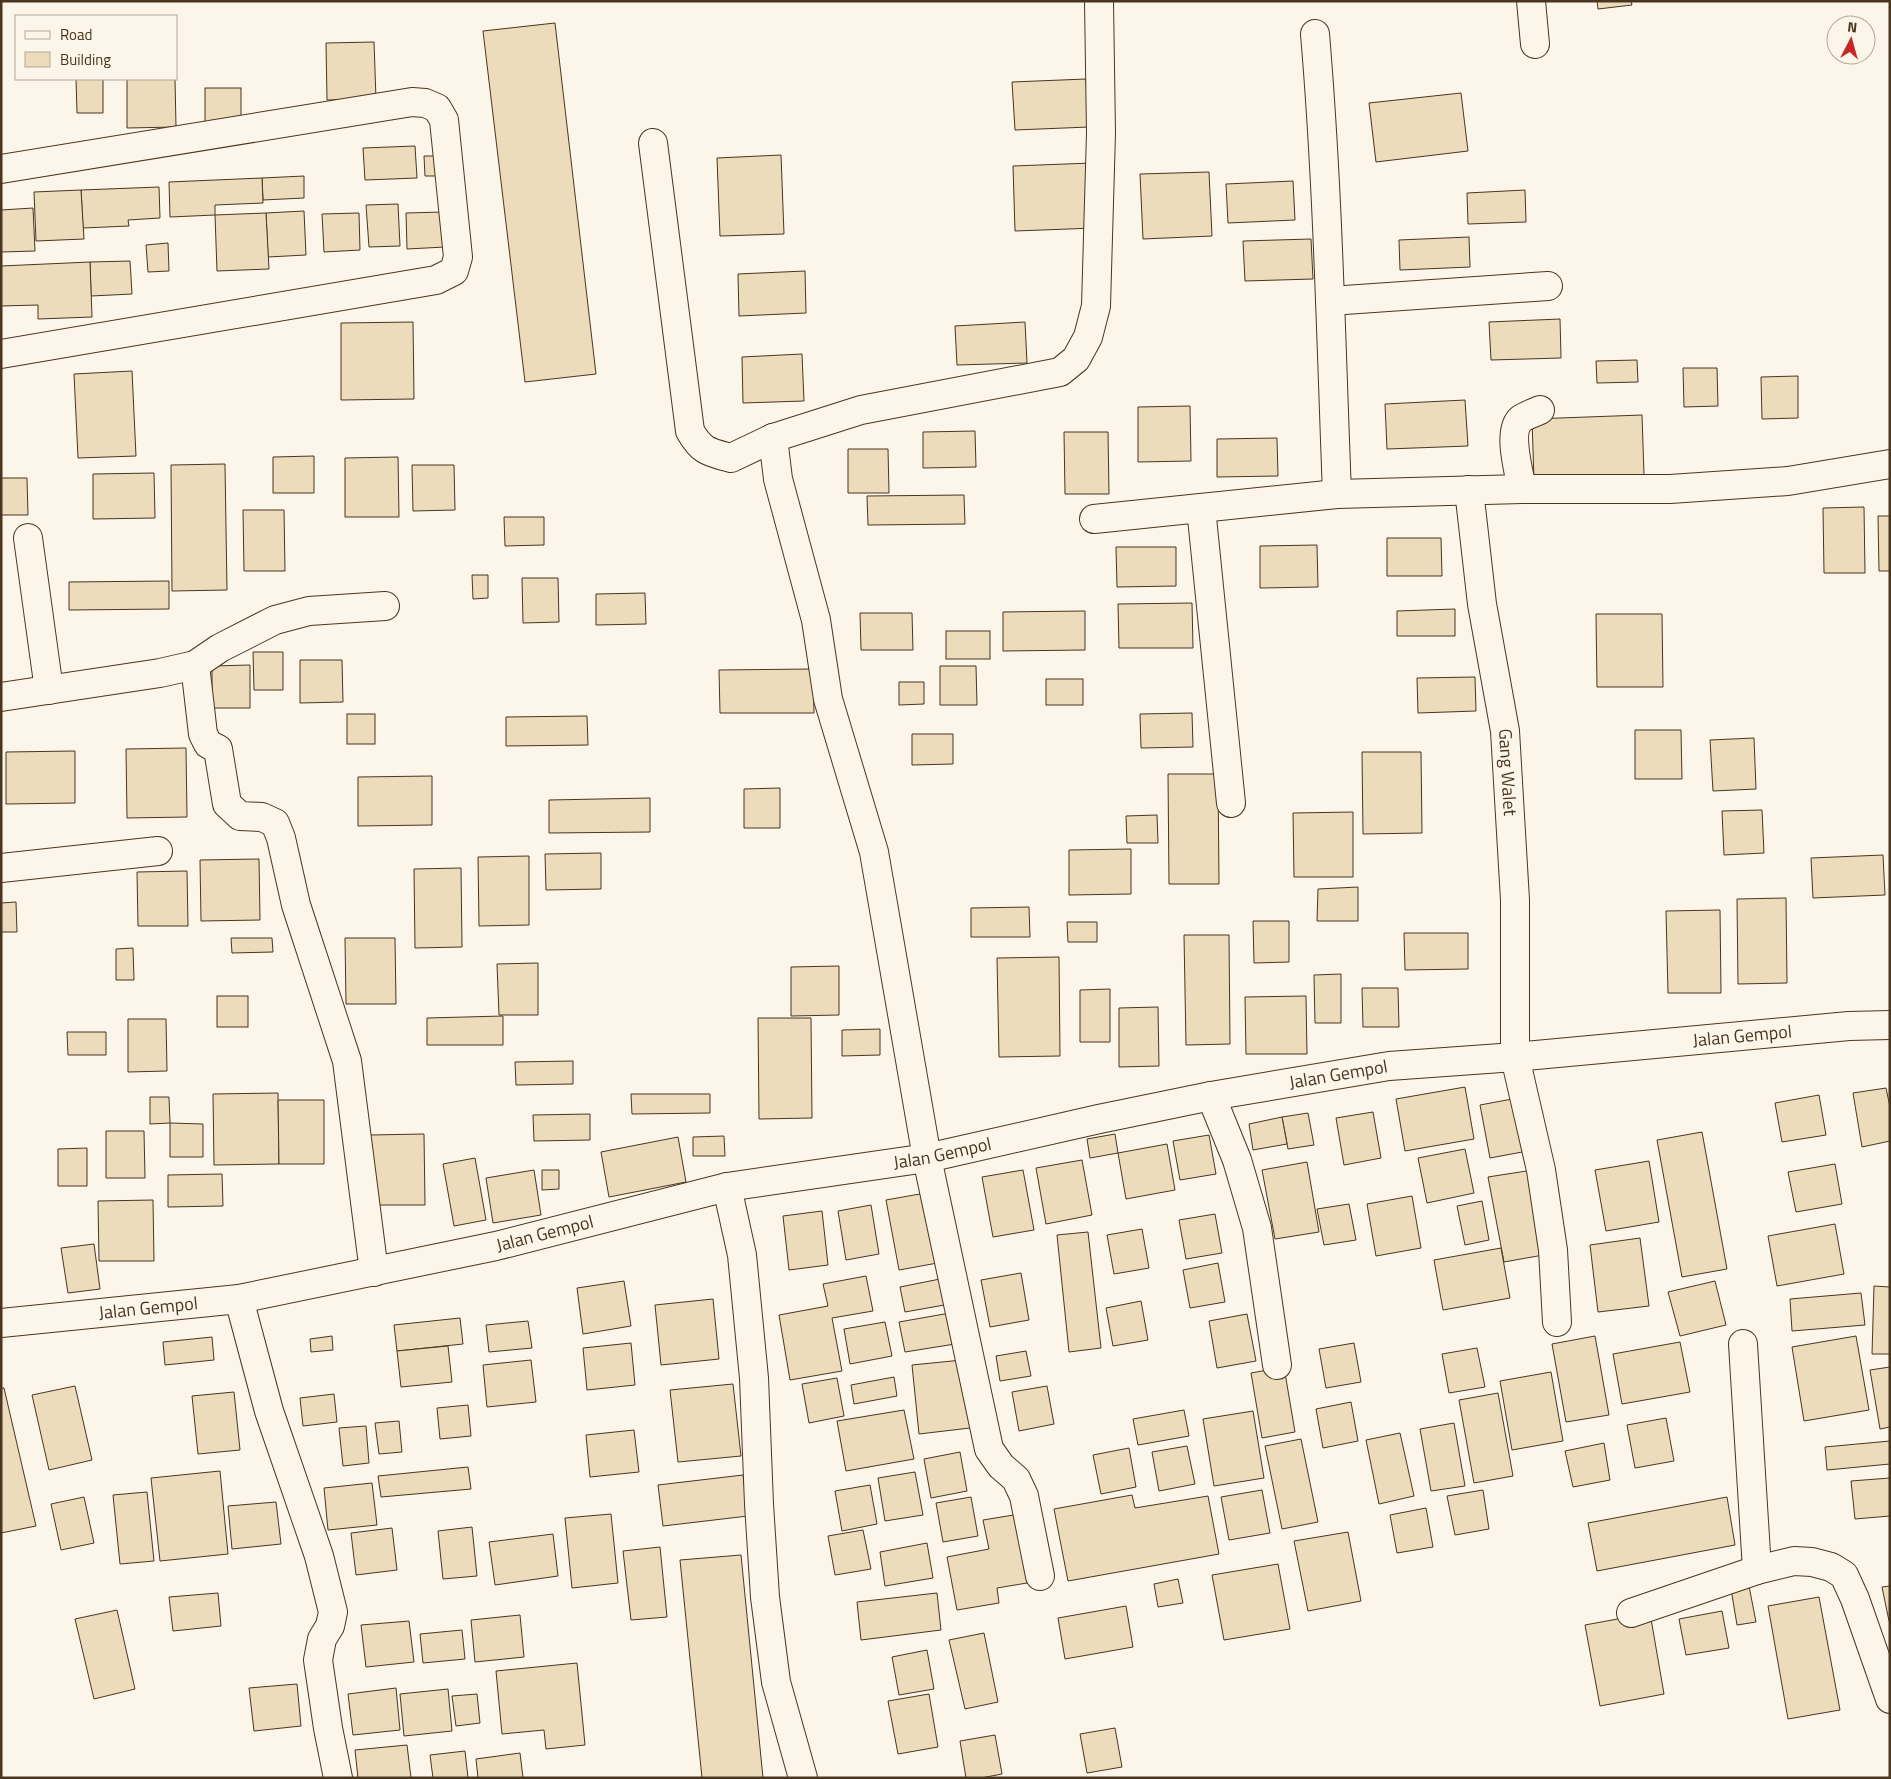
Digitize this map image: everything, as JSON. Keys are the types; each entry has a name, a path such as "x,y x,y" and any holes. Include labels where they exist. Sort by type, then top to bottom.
{"street":[{"path":"653,143 690,431 698,445 713,453 731,458 773,438 861,410 1060,372 1076,359 1088,337 1096,306 1101,133 1100,1"},
{"path":"1531,1 1535,44"},
{"path":"1315,34 1330,301 1337,494"},
{"path":"1,169 412,102 425,103 437,108 444,120 458,257 454,271 436,280 1,354"},
{"path":"1330,301 1548,286"},
{"path":"1522,489 1514,439 1516,426 1521,419 1540,410"},
{"path":"773,438 778,479 816,620 828,699 874,852 927,1158 989,1449 1001,1466 1016,1479 1024,1496 1040,1576"},
{"path":"1094,519 1337,494 1522,489 1670,489 1788,480 1890,464"},
{"name":"Gang Walet","path":"1470,490 1482,604 1505,731 1515,900 1515,1057 1541,1170 1553,1250 1557,1322"},
{"path":"1201,508 1231,803"},
{"path":"28,538 49,690"},
{"path":"1,697 160,673 195,665 220,648 275,620 309,611 385,606"},
{"path":"195,665 203,734 208,744 218,749 227,804 240,816 262,817 274,822 282,838 296,905 347,1061 374,1272"},
{"path":"1,868 158,851"},
{"name":"Jalan Gempol","path":"1,1323 239,1299 496,1246 727,1187 927,1158 1211,1096 1388,1066 1515,1057 1849,1026 1890,1024"},
{"path":"1211,1096 1237,1160 1257,1228 1277,1365"},
{"path":"727,1187 742,1255 754,1378 765,1597 774,1672 803,1778"},
{"path":"239,1299 269,1411 319,1556 332,1612 330,1626 322,1638 318,1660 328,1728 338,1778"},
{"path":"1743,1344 1757,1570"},
{"path":"1631,1613 1757,1570 1794,1561 1831,1566 1844,1575 1855,1599 1890,1699"}],"building":[{"path":"1597,1 1631,1 1632,5 1598,9"},
{"path":"555,23 596,374 525,382 483,31"},
{"path":"374,42 376,99 327,100 326,43"},
{"path":"1086,79 1089,127 1015,130 1012,82"},
{"path":"76,80 103,80 103,113 77,113"},
{"path":"127,80 175,80 176,127 127,128"},
{"path":"205,88 241,88 241,124 205,124"},
{"path":"1461,93 1468,151 1376,162 1369,103"},
{"path":"415,146 417,178 365,180 363,148"},
{"path":"781,155 784,234 720,236 717,158"},
{"path":"424,156 440,156 441,176 425,176"},
{"path":"1092,163 1095,228 1015,231 1013,166"},
{"path":"1209,172 1212,236 1143,239 1140,174"},
{"path":"304,176 304,198 263,200 262,178"},
{"path":"262,178 263,203 215,205 215,215 170,217 169,182"},
{"path":"1293,181 1295,220 1228,223 1226,184"},
{"path":"159,187 160,218 128,220 129,226 83,228 81,190"},
{"path":"81,190 84,239 36,241 34,192"},
{"path":"1525,190 1526,222 1468,224 1467,193"},
{"path":"398,204 400,246 369,247 366,205"},
{"path":"33,208 35,251 1,252 1,210"},
{"path":"304,211 306,255 268,257 266,213"},
{"path":"443,212 445,247 407,249 406,213"},
{"path":"266,213 269,269 217,271 215,215"},
{"path":"359,213 360,250 324,252 322,214"},
{"path":"1469,237 1470,267 1400,270 1399,240"},
{"path":"1311,239 1313,279 1245,281 1243,241"},
{"path":"168,243 169,271 148,272 146,245"},
{"path":"130,261 132,294 91,296 90,262"},
{"path":"90,262 92,317 38,319 38,305 1,306 1,266"},
{"path":"805,271 806,313 739,316 738,274"},
{"path":"1560,319 1561,358 1491,360 1489,322"},
{"path":"413,322 414,399 341,400 341,323"},
{"path":"1025,322 1027,363 957,365 955,326"},
{"path":"802,354 804,401 743,403 742,357"},
{"path":"1637,360 1638,382 1597,383 1596,361"},
{"path":"1683,368 1717,368 1718,406 1684,407"},
{"path":"132,371 136,456 78,458 74,374"},
{"path":"1798,376 1798,418 1762,419 1761,377"},
{"path":"1465,400 1468,446 1387,449 1385,404"},
{"path":"1190,406 1191,461 1138,462 1138,407"},
{"path":"1642,415 1644,475 1534,480 1532,419"},
{"path":"975,431 976,467 923,468 923,432"},
{"path":"1064,432 1108,432 1109,494 1065,494"},
{"path":"1277,438 1278,476 1217,477 1217,439"},
{"path":"848,449 888,449 889,493 848,493"},
{"path":"314,456 314,493 273,493 273,457"},
{"path":"398,457 399,517 345,517 345,458"},
{"path":"225,464 227,590 172,591 171,465"},
{"path":"412,465 454,465 455,510 413,511"},
{"path":"154,473 155,518 93,519 93,474"},
{"path":"1,478 27,478 28,515 1,515"},
{"path":"964,495 965,524 868,525 867,496"},
{"path":"1864,507 1865,573 1824,573 1823,508"},
{"path":"243,510 284,510 285,571 244,571"},
{"path":"1878,516 1890,516 1890,571 1879,571"},
{"path":"504,517 544,517 544,545 505,546"},
{"path":"1387,538 1441,538 1442,576 1387,576"},
{"path":"1317,545 1318,587 1260,588 1260,546"},
{"path":"1116,547 1176,547 1176,586 1117,587"},
{"path":"472,575 488,575 488,598 473,599"},
{"path":"522,578 558,578 559,622 523,623"},
{"path":"169,581 169,609 69,610 69,582"},
{"path":"645,593 646,624 596,625 596,594"},
{"path":"1192,603 1193,648 1119,648 1118,604"},
{"path":"1455,609 1455,636 1397,636 1397,611"},
{"path":"1085,611 1085,650 1003,651 1003,612"},
{"path":"860,613 912,613 913,650 861,650"},
{"path":"1596,614 1662,614 1663,687 1597,687"},
{"path":"946,631 990,631 990,659 946,659"},
{"path":"253,652 283,652 283,690 254,690"},
{"path":"300,660 342,660 343,702 300,703"},
{"path":"250,665 250,708 212,708 212,666"},
{"path":"940,666 976,666 977,705 940,705"},
{"path":"813,669 814,713 720,713 719,670"},
{"path":"1475,677 1476,711 1418,713 1417,678"},
{"path":"1046,679 1083,679 1083,705 1046,705"},
{"path":"899,682 924,682 924,704 899,705"},
{"path":"1192,713 1193,747 1141,748 1140,714"},
{"path":"347,714 375,714 375,744 347,744"},
{"path":"587,716 588,745 506,746 506,717"},
{"path":"1635,730 1681,730 1682,779 1635,779"},
{"path":"912,734 953,734 953,764 912,765"},
{"path":"1754,738 1756,789 1713,791 1710,740"},
{"path":"186,748 187,817 127,818 126,749"},
{"path":"75,751 75,803 6,804 6,752"},
{"path":"1362,752 1421,752 1422,833 1363,834"},
{"path":"1168,774 1218,774 1219,884 1169,884"},
{"path":"432,776 432,825 358,826 358,777"},
{"path":"780,788 780,828 744,828 744,789"},
{"path":"650,798 650,832 549,833 549,800"},
{"path":"1762,810 1764,853 1724,855 1722,811"},
{"path":"1353,812 1353,877 1294,877 1293,813"},
{"path":"1157,815 1158,843 1127,843 1126,816"},
{"path":"1131,849 1131,894 1069,895 1069,850"},
{"path":"601,853 601,889 546,890 545,854"},
{"path":"1883,855 1885,895 1813,898 1811,858"},
{"path":"529,856 529,925 479,926 478,857"},
{"path":"259,859 260,920 201,921 200,860"},
{"path":"461,868 462,947 415,948 414,869"},
{"path":"187,871 188,926 138,926 137,872"},
{"path":"1358,887 1358,921 1317,921 1318,889"},
{"path":"1786,898 1787,983 1738,984 1737,899"},
{"path":"16,902 17,932 1,932 1,903"},
{"path":"1029,907 1030,937 971,937 971,908"},
{"path":"1720,910 1721,993 1668,993 1666,911"},
{"path":"1253,921 1289,921 1289,962 1254,963"},
{"path":"1067,922 1097,922 1097,942 1068,942"},
{"path":"1404,933 1468,933 1468,969 1405,970"},
{"path":"1184,935 1229,935 1230,1044 1186,1045"},
{"path":"231,938 272,938 273,952 232,953"},
{"path":"345,938 395,938 396,1004 346,1004"},
{"path":"133,948 134,980 116,980 116,949"},
{"path":"1059,957 1060,1056 999,1057 997,958"},
{"path":"538,963 538,1015 499,1015 497,964"},
{"path":"839,966 839,1015 791,1016 791,967"},
{"path":"1341,974 1341,1023 1315,1023 1314,975"},
{"path":"1362,988 1398,988 1399,1027 1363,1027"},
{"path":"1110,989 1110,1042 1080,1042 1080,990"},
{"path":"217,996 248,996 248,1027 217,1027"},
{"path":"1306,996 1307,1054 1246,1054 1245,997"},
{"path":"1158,1007 1159,1066 1119,1067 1119,1008"},
{"path":"503,1016 503,1045 427,1045 427,1018"},
{"path":"758,1018 811,1018 812,1118 759,1119"},
{"path":"128,1019 166,1019 167,1071 128,1072"},
{"path":"880,1029 880,1055 842,1056 842,1030"},
{"path":"67,1032 106,1032 106,1055 68,1055"},
{"path":"573,1061 573,1084 516,1085 515,1062"},
{"path":"1465,1087 1474,1139 1405,1151 1396,1099"},
{"path":"1886,1088 1890,1107 1890,1141 1862,1147 1853,1093"},
{"path":"278,1093 279,1164 214,1165 213,1094"},
{"path":"631,1094 710,1094 710,1113 632,1114"},
{"path":"1819,1095 1826,1135 1782,1142 1775,1103"},
{"path":"150,1097 169,1097 170,1123 150,1124"},
{"path":"1523,1097 1533,1150 1490,1158 1480,1105"},
{"path":"278,1100 324,1100 324,1164 279,1164"},
{"path":"1373,1112 1381,1158 1344,1165 1336,1118"},
{"path":"1308,1113 1314,1145 1288,1149 1282,1117"},
{"path":"590,1114 590,1140 534,1141 533,1115"},
{"path":"1282,1117 1287,1144 1253,1150 1249,1124"},
{"path":"170,1123 203,1124 203,1157 170,1157"},
{"path":"106,1131 144,1131 145,1178 106,1178"},
{"path":"1702,1132 1727,1269 1682,1277 1657,1140"},
{"path":"424,1134 425,1205 371,1205 370,1135"},
{"path":"1115,1134 1118,1153 1090,1158 1087,1139"},
{"path":"1209,1135 1216,1174 1180,1180 1173,1141"},
{"path":"724,1136 725,1156 693,1156 693,1137"},
{"path":"678,1137 686,1182 609,1197 601,1152"},
{"path":"1167,1144 1175,1190 1126,1199 1118,1153"},
{"path":"87,1148 87,1186 58,1186 58,1149"},
{"path":"1465,1149 1474,1193 1427,1203 1418,1158"},
{"path":"475,1158 486,1220 454,1226 443,1164"},
{"path":"1082,1160 1092,1215 1046,1224 1036,1168"},
{"path":"1649,1161 1659,1222 1606,1231 1595,1170"},
{"path":"1307,1162 1319,1232 1275,1239 1262,1170"},
{"path":"1835,1164 1842,1204 1796,1212 1788,1172"},
{"path":"534,1170 541,1215 493,1223 486,1178"},
{"path":"542,1170 559,1170 559,1189 542,1190"},
{"path":"1023,1170 1034,1230 993,1237 982,1177"},
{"path":"1533,1170 1549,1254 1504,1262 1488,1177"},
{"path":"222,1174 223,1206 168,1207 168,1175"},
{"path":"931,1192 943,1262 899,1270 886,1200"},
{"path":"1412,1196 1421,1248 1376,1256 1367,1204"},
{"path":"153,1200 154,1261 99,1261 98,1201"},
{"path":"1482,1201 1489,1240 1465,1245 1457,1206"},
{"path":"1349,1204 1356,1240 1324,1245 1317,1209"},
{"path":"871,1205 879,1254 846,1260 838,1211"},
{"path":"822,1211 828,1265 789,1270 783,1216"},
{"path":"1215,1214 1222,1253 1186,1259 1179,1220"},
{"path":"1835,1224 1844,1274 1777,1286 1768,1236"},
{"path":"1142,1229 1149,1268 1114,1274 1107,1235"},
{"path":"1088,1232 1101,1348 1069,1352 1057,1235"},
{"path":"1640,1238 1649,1306 1598,1312 1590,1245"},
{"path":"94,1244 100,1289 68,1293 61,1248"},
{"path":"1501,1248 1510,1298 1443,1310 1434,1260"},
{"path":"1218,1263 1225,1302 1190,1308 1183,1270"},
{"path":"1021,1273 1029,1320 990,1327 981,1280"},
{"path":"866,1276 873,1311 832,1318 842,1371 790,1380 779,1315 828,1306 823,1284"},
{"path":"945,1278 950,1304 905,1312 900,1287"},
{"path":"624,1281 631,1326 583,1334 577,1288"},
{"path":"1715,1281 1726,1325 1680,1336 1668,1292"},
{"path":"1874,1286 1890,1287 1890,1354 1872,1354"},
{"path":"1861,1293 1865,1325 1792,1331 1790,1299"},
{"path":"713,1299 719,1359 661,1365 655,1305"},
{"path":"1141,1301 1148,1340 1113,1346 1106,1308"},
{"path":"950,1313 955,1344 905,1352 899,1322"},
{"path":"1247,1314 1256,1361 1217,1368 1209,1321"},
{"path":"460,1318 463,1344 397,1351 394,1325"},
{"path":"528,1321 532,1348 489,1352 486,1325"},
{"path":"885,1322 892,1356 850,1364 844,1329"},
{"path":"332,1336 333,1350 311,1352 310,1339"},
{"path":"1595,1336 1609,1415 1566,1422 1552,1344"},
{"path":"1856,1336 1869,1410 1804,1421 1792,1347"},
{"path":"212,1337 214,1360 165,1365 163,1342"},
{"path":"1680,1342 1690,1392 1622,1404 1613,1354"},
{"path":"631,1343 635,1385 587,1390 583,1348"},
{"path":"1354,1343 1361,1382 1326,1388 1319,1349"},
{"path":"448,1346 452,1382 401,1387 397,1351"},
{"path":"1477,1348 1485,1387 1449,1393 1442,1354"},
{"path":"1026,1351 1031,1376 1000,1381 996,1356"},
{"path":"531,1360 536,1402 487,1407 483,1365"},
{"path":"962,1360 970,1428 919,1434 912,1365"},
{"path":"1284,1367 1295,1432 1262,1438 1251,1373"},
{"path":"1890,1367 1890,1427 1880,1429 1870,1370"},
{"path":"1551,1372 1563,1441 1512,1450 1500,1381"},
{"path":"894,1377 897,1396 854,1404 851,1385"},
{"path":"837,1378 844,1416 809,1423 802,1384"},
{"path":"733,1384 741,1456 678,1462 670,1390"},
{"path":"75,1386 92,1460 49,1470 32,1395"},
{"path":"1047,1386 1054,1424 1019,1431 1012,1392"},
{"path":"1,1388 4,1388 36,1526 1,1533"},
{"path":"234,1392 240,1450 198,1454 192,1396"},
{"path":"1498,1393 1513,1476 1474,1483 1459,1400"},
{"path":"334,1394 337,1422 303,1426 300,1398"},
{"path":"1351,1402 1358,1441 1323,1448 1316,1409"},
{"path":"468,1405 471,1436 440,1439 437,1408"},
{"path":"904,1410 914,1459 846,1471 837,1421"},
{"path":"1184,1410 1189,1436 1138,1445 1133,1419"},
{"path":"1253,1411 1264,1478 1214,1486 1203,1419"},
{"path":"1666,1418 1674,1461 1635,1468 1627,1425"},
{"path":"399,1421 402,1452 379,1454 375,1423"},
{"path":"1454,1423 1465,1486 1431,1491 1420,1429"},
{"path":"366,1426 369,1463 343,1466 339,1428"},
{"path":"634,1430 639,1472 590,1477 586,1435"},
{"path":"1400,1433 1414,1496 1379,1504 1366,1440"},
{"path":"1301,1439 1318,1522 1282,1529 1265,1446"},
{"path":"1890,1441 1890,1464 1827,1470 1825,1447"},
{"path":"1604,1443 1610,1480 1573,1487 1565,1451"},
{"path":"1187,1446 1195,1484 1159,1491 1152,1452"},
{"path":"1129,1448 1136,1487 1101,1494 1093,1455"},
{"path":"960,1452 967,1491 931,1498 924,1459"},
{"path":"468,1467 471,1489 381,1497 378,1476"},
{"path":"220,1471 228,1554 160,1561 151,1478"},
{"path":"915,1472 923,1515 885,1521 878,1478"},
{"path":"743,1475 748,1516 663,1526 658,1485"},
{"path":"1890,1478 1890,1516 1855,1519 1851,1481"},
{"path":"372,1483 377,1525 328,1530 324,1488"},
{"path":"870,1485 877,1524 842,1531 835,1491"},
{"path":"1262,1490 1270,1533 1229,1540 1221,1497"},
{"path":"1483,1490 1489,1529 1455,1535 1447,1496"},
{"path":"147,1492 154,1561 120,1564 113,1495"},
{"path":"1132,1495 1135,1508 1208,1496 1219,1554 1068,1581 1054,1509"},
{"path":"84,1497 94,1543 61,1550 51,1504"},
{"path":"971,1497 978,1536 943,1542 936,1503"},
{"path":"1727,1497 1735,1545 1597,1571 1588,1523"},
{"path":"276,1502 281,1544 232,1549 228,1506"},
{"path":"1426,1508 1433,1547 1397,1553 1390,1515"},
{"path":"611,1514 618,1583 572,1588 565,1518"},
{"path":"1020,1514 1033,1582 997,1588 999,1603 957,1610 947,1557 989,1549 983,1520"},
{"path":"472,1527 477,1576 443,1579 438,1531"},
{"path":"392,1528 397,1570 356,1575 351,1533"},
{"path":"863,1530 871,1569 835,1575 828,1536"},
{"path":"1348,1532 1361,1601 1308,1611 1294,1541"},
{"path":"553,1534 558,1576 495,1585 489,1542"},
{"path":"927,1543 933,1578 885,1586 880,1552"},
{"path":"660,1547 667,1617 631,1620 623,1551"},
{"path":"741,1555 763,1778 702,1778 680,1560"},
{"path":"1278,1564 1290,1629 1224,1640 1212,1575"},
{"path":"1178,1579 1183,1603 1158,1607 1154,1584"},
{"path":"1749,1586 1756,1622 1737,1625 1731,1589"},
{"path":"1890,1586 1890,1621 1889,1621 1882,1587"},
{"path":"218,1593 221,1626 173,1631 169,1597"},
{"path":"937,1593 941,1630 861,1640 857,1602"},
{"path":"1819,1597 1840,1710 1788,1719 1768,1606"},
{"path":"1126,1606 1133,1647 1065,1659 1058,1618"},
{"path":"117,1610 135,1689 94,1699 75,1619"},
{"path":"1722,1611 1729,1648 1686,1655 1679,1619"},
{"path":"1650,1613 1664,1694 1600,1706 1585,1625"},
{"path":"520,1615 524,1657 475,1662 471,1620"},
{"path":"409,1621 414,1662 366,1667 361,1625"},
{"path":"462,1630 465,1659 423,1663 420,1634"},
{"path":"984,1633 998,1702 965,1709 949,1640"},
{"path":"927,1650 934,1689 899,1695 892,1657"},
{"path":"577,1663 585,1745 546,1749 544,1730 502,1734 496,1671"},
{"path":"297,1684 301,1726 254,1731 249,1688"},
{"path":"396,1688 400,1730 353,1735 348,1694"},
{"path":"448,1689 452,1731 404,1736 400,1694"},
{"path":"477,1694 480,1723 456,1726 452,1696"},
{"path":"929,1694 938,1747 898,1754 888,1701"},
{"path":"1115,1728 1122,1767 1087,1773 1080,1734"},
{"path":"995,1735 1002,1774 981,1778 966,1778 960,1741"},
{"path":"407,1745 411,1778 358,1778 355,1750"},
{"path":"465,1751 468,1778 433,1778 430,1755"},
{"path":"520,1753 523,1778 478,1778 476,1759"}]}
